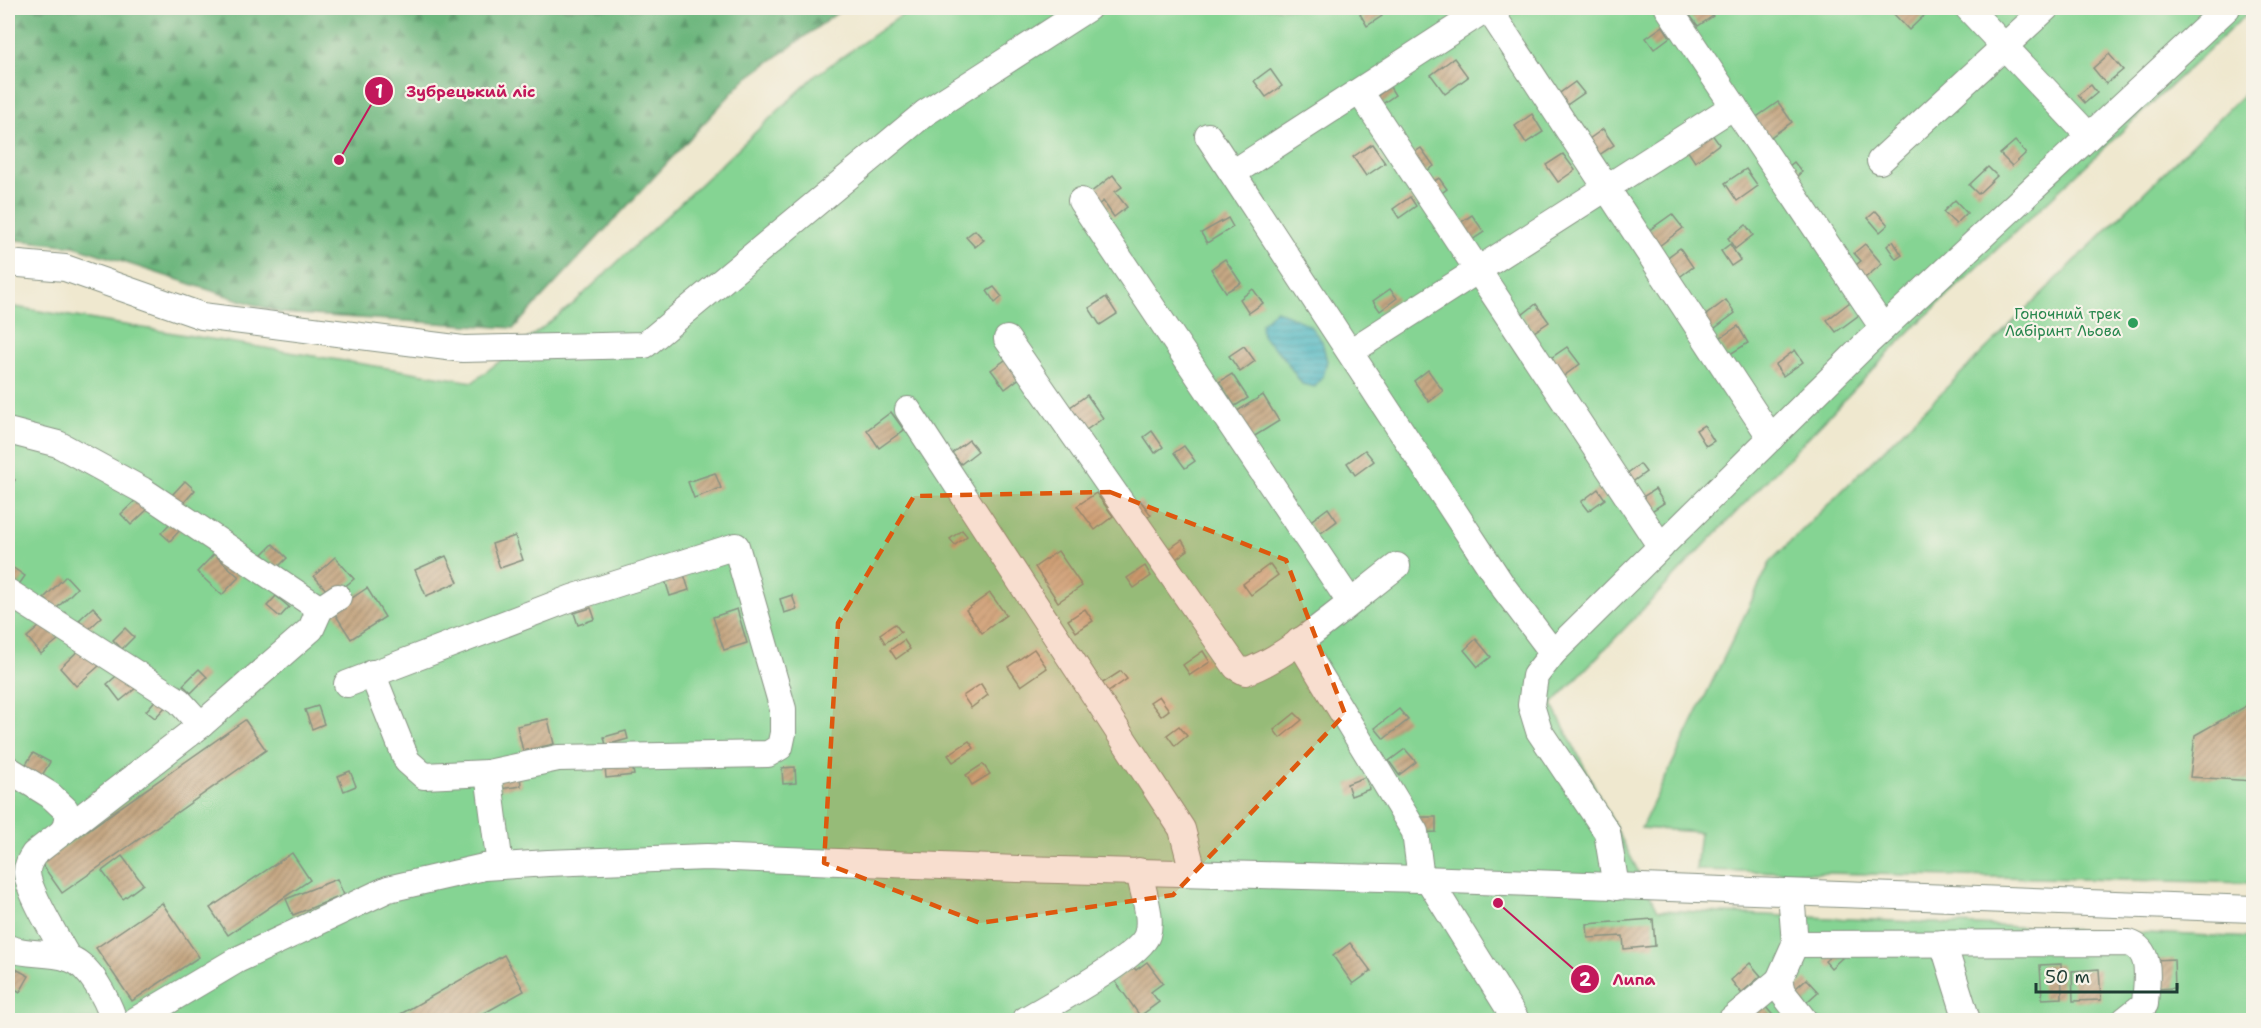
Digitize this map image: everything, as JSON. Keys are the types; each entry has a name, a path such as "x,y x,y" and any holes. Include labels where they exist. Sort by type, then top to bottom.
{"street":[{"path":"8,263 65,268 202,315 404,342 463,349 645,345 925,113 1088,8"},
{"path":"1233,173 1487,8 1771,438"},
{"path":"1668,8 1883,328"},
{"path":"1968,8 2089,136"},
{"path":"1880,160 2046,8"},
{"path":"1616,887 1606,832 1539,731 1531,705 1534,676 1553,653 1883,328 2227,8"},
{"path":"1360,92 1661,546"},
{"path":"1350,352 1734,106"},
{"path":"1208,136 1504,588 1553,653"},
{"path":"1081,201 1350,602"},
{"path":"1007,339 1236,667 1245,672 1257,668 1299,641 1397,566"},
{"path":"908,410 1182,829 1193,872"},
{"path":"8,431 58,444 142,490 329,603 311,628 201,726 34,854 28,863 26,874 44,915 68,958"},
{"path":"347,684 372,673 572,598 736,546 783,709 783,733 780,747 768,754 558,758 488,773 424,776 416,772 406,761 372,673"},
{"path":"8,592 179,701 201,726"},
{"path":"1299,641 1415,832 1425,879 1516,1020"},
{"path":"8,769 60,804 68,816 64,831"},
{"path":"488,773 500,866"},
{"path":"136,1020 237,960 388,889 484,867 500,866 707,857 1425,879 2253,909"},
{"path":"1025,1020 1127,958 1146,938 1149,924 1139,871"},
{"path":"1731,1020 1779,980 1795,944 1791,893"},
{"path":"1795,944 2129,943 2138,946 2144,952 2147,967 2145,1004 2125,1020"},
{"path":"1942,944 1967,1020"},
{"path":"8,948 23,954 68,958 87,970 114,1020"},
{"path":"1779,980 1782,993 1804,1020"}],"highlighted area":[{"path":"1110,492 1286,560 1345,714 1173,895 980,923 824,863 838,623 914,496"}],"green space":[{"path":"8,8 844,8 743,81 514,328 280,313 74,246 8,239"},
{"path":"912,8 2253,8 1911,330 1552,704 1658,910 2253,938 2253,1008 2241,1020 8,1020 8,306 473,382 573,304 816,75"},
{"name":"Гоночний трек Лабіринт Льова","path":"2253,85 2253,883 1696,870 1700,832 1641,828 1771,561"}],"water":[{"path":"1276,310 1309,325 1322,341 1327,361 1324,374 1315,387 1302,384 1282,355 1262,336 1261,324"}],"building":[{"path":"1369,8 1376,8 1382,16 1367,26 1360,14"},
{"path":"1698,8 1707,8 1713,16 1698,26 1689,14"},
{"path":"1899,8 1932,8 1909,30 1893,13"},
{"path":"1663,26 1670,37 1654,49 1646,38"},
{"path":"2109,54 2123,70 2106,84 2093,68"},
{"path":"1454,58 1468,77 1445,94 1431,75"},
{"path":"1270,69 1282,86 1266,97 1254,81"},
{"path":"1575,82 1584,93 1561,109 1553,98"},
{"path":"2091,85 2097,93 2085,103 2078,95"},
{"path":"1390,87 1395,95 1378,107 1373,99"},
{"path":"1778,102 1792,122 1765,141 1751,121"},
{"path":"1532,114 1543,132 1526,143 1515,126"},
{"path":"1603,129 1614,145 1596,157 1585,142"},
{"path":"1709,130 1719,144 1695,162 1685,147"},
{"path":"2015,141 2026,153 2012,166 2000,154"},
{"path":"1372,144 1385,163 1366,176 1353,157"},
{"path":"1421,148 1434,166 1422,174 1409,156"},
{"path":"1563,154 1575,170 1558,182 1546,165"},
{"path":"1794,162 1802,172 1791,181 1783,171"},
{"path":"1988,167 1997,176 1978,194 1969,185"},
{"path":"1746,169 1758,186 1737,201 1725,183"},
{"path":"1113,175 1122,187 1115,192 1127,207 1114,217 1103,201 1093,209 1085,197"},
{"path":"1439,178 1447,189 1436,197 1428,185"},
{"path":"1410,197 1416,206 1399,218 1393,209"},
{"path":"1955,200 1967,213 1956,224 1943,212"},
{"path":"1876,211 1888,225 1880,232 1868,218"},
{"path":"1672,214 1683,228 1655,249 1644,234"},
{"path":"1472,215 1484,232 1469,242 1458,224"},
{"path":"1228,218 1233,227 1207,243 1201,233"},
{"path":"1746,225 1753,235 1735,249 1728,238"},
{"path":"975,230 984,240 975,247 966,237"},
{"path":"1893,241 1902,255 1896,259 1887,246"},
{"path":"1730,244 1740,260 1731,266 1721,251"},
{"path":"1865,244 1882,264 1861,281 1852,268 1861,261 1854,253"},
{"path":"1680,248 1693,267 1674,281 1661,262"},
{"path":"1225,259 1241,283 1226,292 1211,269"},
{"path":"994,287 1002,297 995,303 987,291"},
{"path":"1253,289 1263,303 1249,313 1240,299"},
{"path":"1390,289 1397,298 1380,311 1373,301"},
{"path":"1106,297 1117,314 1100,325 1089,308"},
{"path":"1726,300 1735,313 1711,331 1702,318"},
{"path":"1850,302 1859,315 1836,332 1827,320"},
{"path":"1536,304 1549,322 1534,332 1522,315"},
{"path":"1738,326 1748,343 1727,356 1717,340"},
{"path":"1244,346 1255,361 1240,372 1229,356"},
{"path":"1567,347 1580,364 1561,378 1548,360"},
{"path":"1795,350 1803,362 1783,376 1775,365"},
{"path":"1008,358 1021,377 1005,389 991,370"},
{"path":"1428,370 1443,391 1429,402 1414,381"},
{"path":"1232,374 1248,398 1235,406 1219,382"},
{"path":"1087,395 1103,418 1082,433 1066,410"},
{"path":"1263,395 1279,421 1250,439 1234,413"},
{"path":"891,412 904,430 879,448 867,430"},
{"path":"1704,425 1714,441 1706,446 1696,430"},
{"path":"1152,431 1163,447 1155,453 1144,437"},
{"path":"969,440 978,451 961,464 952,453"},
{"path":"1184,446 1195,461 1185,468 1174,453"},
{"path":"1365,450 1374,461 1355,475 1347,463"},
{"path":"1640,464 1646,472 1631,483 1625,475"},
{"path":"715,473 721,488 694,498 688,482"},
{"path":"8,475 15,480 8,490"},
{"path":"185,481 195,490 182,505 172,495"},
{"path":"1598,489 1605,499 1588,511 1581,502"},
{"path":"1655,489 1664,503 1647,514 1638,500"},
{"path":"1096,493 1113,516 1095,530 1077,506"},
{"path":"138,498 148,509 131,525 121,514"},
{"path":"1140,500 1151,515 1142,521 1132,506"},
{"path":"1328,508 1337,521 1317,536 1308,523"},
{"path":"172,521 181,529 170,541 161,533"},
{"path":"962,530 967,536 955,545 950,539"},
{"path":"515,536 523,560 500,568 492,544"},
{"path":"1182,540 1188,550 1173,561 1166,551"},
{"path":"273,544 287,558 277,568 263,554"},
{"path":"1058,551 1082,586 1058,602 1035,567"},
{"path":"214,554 239,577 222,595 197,572"},
{"path":"446,556 458,582 426,596 415,570"},
{"path":"335,557 354,579 332,597 314,576"},
{"path":"1270,564 1278,575 1251,595 1243,584"},
{"path":"9,565 25,576 18,586 8,579"},
{"path":"1145,566 1151,576 1134,588 1127,578"},
{"path":"683,571 689,590 670,596 664,577"},
{"path":"66,576 77,588 56,609 44,598"},
{"path":"367,588 385,617 351,639 333,611"},
{"path":"990,593 1006,615 982,633 966,610"},
{"path":"792,595 797,609 784,613 780,599"},
{"path":"276,596 289,607 280,617 267,606"},
{"path":"8,602 15,610 8,617"},
{"path":"93,607 102,617 88,630 79,620"},
{"path":"591,608 595,619 578,625 574,613"},
{"path":"737,609 747,643 724,650 713,617"},
{"path":"1085,609 1093,621 1076,632 1068,620"},
{"path":"45,622 59,639 41,654 27,637"},
{"path":"895,624 901,632 885,643 880,634"},
{"path":"125,628 134,637 122,649 113,640"},
{"path":"1476,639 1491,657 1478,667 1464,650"},
{"path":"904,640 910,649 896,659 890,650"},
{"path":"82,647 99,666 76,686 60,668"},
{"path":"1034,649 1047,668 1021,686 1008,667"},
{"path":"1203,651 1210,662 1190,675 1183,665"},
{"path":"199,669 207,677 191,693 183,685"},
{"path":"122,671 136,688 120,701 107,684"},
{"path":"1121,671 1127,679 1104,695 1098,686"},
{"path":"981,684 988,695 971,708 963,696"},
{"path":"159,696 168,704 155,718 146,711"},
{"path":"1159,696 1169,710 1161,716 1150,702"},
{"path":"2254,699 2254,781 2190,777 2195,735 2243,708"},
{"path":"318,706 324,724 312,729 305,710"},
{"path":"1399,709 1408,720 1384,739 1375,728"},
{"path":"1295,713 1302,720 1280,738 1274,730"},
{"path":"548,719 554,744 523,751 517,726"},
{"path":"245,720 266,750 62,893 41,863"},
{"path":"1179,726 1187,736 1175,746 1167,735"},
{"path":"626,731 628,739 606,745 604,737"},
{"path":"969,741 974,748 953,762 948,755"},
{"path":"1405,749 1416,762 1399,775 1389,761"},
{"path":"33,753 50,762 40,779 23,769"},
{"path":"632,764 634,775 606,778 605,766"},
{"path":"983,764 990,774 972,785 966,775"},
{"path":"795,767 796,783 783,784 782,768"},
{"path":"350,771 356,786 344,791 338,776"},
{"path":"520,775 521,786 500,789 499,778"},
{"path":"1365,777 1370,789 1351,796 1347,784"},
{"path":"8,793 13,796 8,808"},
{"path":"1417,817 1436,817 1436,832 1417,833"},
{"path":"292,853 310,880 228,935 210,908"},
{"path":"122,856 143,884 123,899 102,871"},
{"path":"337,879 344,895 293,915 286,899"},
{"path":"162,903 199,957 132,1001 96,948"},
{"path":"1653,919 1655,946 1624,949 1623,936 1588,938 1587,924"},
{"path":"1350,943 1371,971 1353,984 1333,956"},
{"path":"1836,952 1842,958 1831,968 1825,961"},
{"path":"504,955 524,991 472,1020 390,1020"},
{"path":"2174,959 2175,988 2156,989 2155,960"},
{"path":"1147,962 1163,983 1151,992 1159,1002 1140,1016 1115,981 1133,967 1136,970"},
{"path":"1750,963 1761,976 1741,993 1731,980"},
{"path":"2061,964 2062,998 2042,999 2040,965"},
{"path":"14,968 29,976 20,992 8,985"},
{"path":"2099,969 2101,1000 2073,1001 2072,971"},
{"path":"1806,979 1818,992 1800,1008 1788,995"},
{"path":"1765,1006 1777,1020 1746,1020"}],"place":[{"name":"Зубрецький ліс","path":"339,160"},
{"name":"Гоночний трек Лабіринт Льова","path":"2133,323"},
{"name":"Липа","path":"1498,903"}]}
